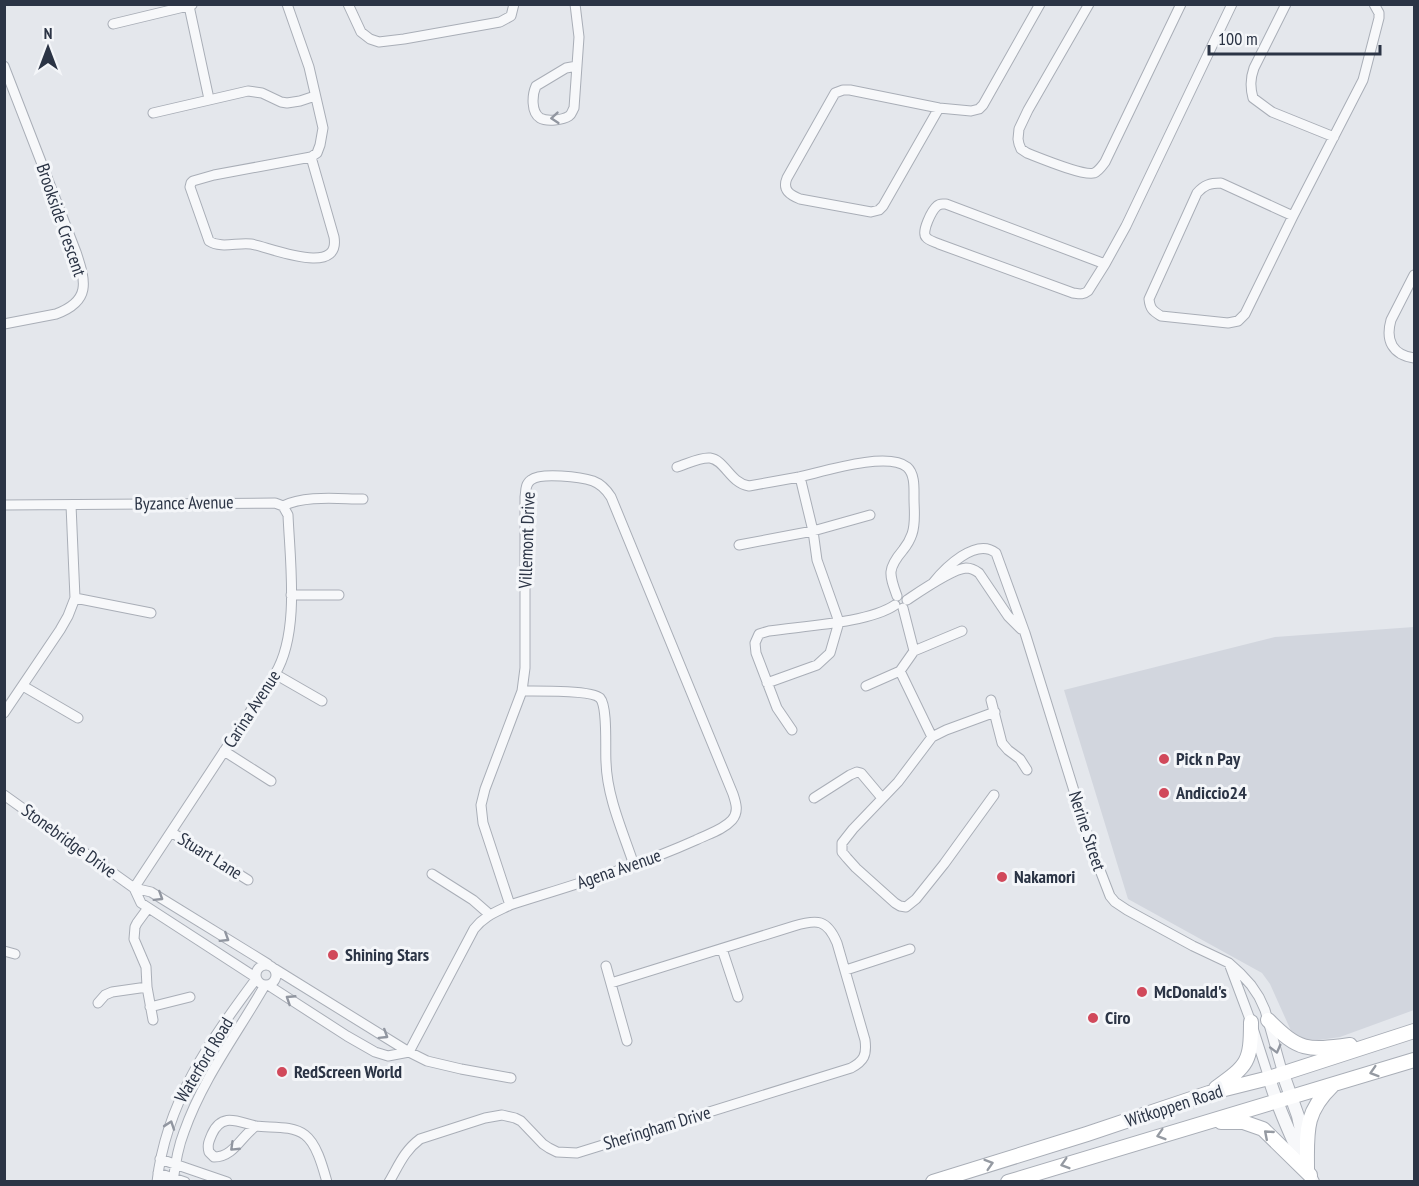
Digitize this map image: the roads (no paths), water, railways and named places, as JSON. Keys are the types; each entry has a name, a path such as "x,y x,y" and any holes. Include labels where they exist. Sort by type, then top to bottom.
{"main road":[{"path":"1268,1020 1293,1042 1309,1048 1329,1048 1391,1039"},
{"path":"1209,1093 1237,1072 1248,1058 1251,1048 1251,1022"},
{"name":"Witkoppen Road","path":"933,1182 1209,1093 1283,1074 1414,1031"},
{"name":"Witkoppen Road","path":"1008,1182 1414,1060"},
{"path":"1309,1172 1307,1130 1310,1118 1323,1095 1334,1084"},
{"path":"1201,1123 1243,1122 1263,1129 1309,1172"}],"street":[{"path":"287,4 309,67 323,128 322,138 316,153 311,157 193,181 190,188 209,241 215,244 254,245 285,255 300,257 324,257 331,254 335,248 334,237 311,157"},
{"path":"348,4 361,32 379,42 500,22 511,16 514,4"},
{"path":"575,4 579,37 577,66 574,108 567,117 542,119 538,116 533,97 536,86 566,68 577,66"},
{"path":"939,108 879,210 871,212 800,199 788,192 785,183 787,178 838,91 850,90 939,108 971,111 979,109 1041,4"},
{"path":"1089,4 1028,110 1019,129 1018,139 1021,149 1027,153 1091,173 1096,172 1105,162 1181,4"},
{"path":"1105,264 946,204 940,204 935,208 924,232 927,239 1048,284 1081,294 1088,291 1105,264 1126,226 1232,4"},
{"path":"1286,4 1254,68 1250,87 1253,98 1272,112 1334,137"},
{"path":"1293,216 1221,183 1203,186 1197,193 1149,299 1150,307 1161,316 1228,323 1238,321 1245,314 1363,80 1379,18 1374,4"},
{"path":"113,24 191,5 209,99"},
{"name":"Brookside Crescent","path":"4,66 76,252 84,282 77,300 64,311 4,324"},
{"path":"153,113 248,91 261,93 287,103 315,96"},
{"path":"1414,276 1389,328 1391,345 1394,349 1414,358"},
{"path":"677,467 712,458 737,482 749,486 800,477 844,465 893,462 909,469 914,482 914,523 911,537 891,569 892,582 914,651"},
{"name":"Villemont Drive","path":"510,905 487,837 481,805 522,691 525,668 525,497 526,486 534,478 544,476 580,478 594,481 606,489 616,508 733,794 736,808"},
{"path":"767,683 823,661 830,653 839,622 820,570 800,477"},
{"name":"Byzance Avenue","path":"4,505 275,503 283,506 308,500 363,499"},
{"path":"4,713 68,616 75,598 71,505"},
{"name":"Carina Avenue","path":"134,888 283,659 288,639 291,595 288,515 283,506"},
{"path":"739,545 813,531 870,515"},
{"name":"Nerine Street","path":"973,550 983,548 996,553 1025,633 1093,852 1110,896 1127,910 1229,963 1251,985 1259,997 1268,1020 1283,1074"},
{"path":"933,583 956,561 973,550"},
{"path":"792,730 777,708 756,653 755,643 759,634 839,622 882,612 933,583 963,569 972,569 973,550"},
{"name":"Nerine Street","path":"972,569 980,573 1008,616 1025,633"},
{"path":"291,595 339,595"},
{"path":"75,598 151,613"},
{"path":"866,686 900,671 914,651 962,631"},
{"path":"900,671 932,737"},
{"path":"275,674 321,701"},
{"path":"23,686 78,718"},
{"path":"522,691 586,693 597,696 602,702 606,729 608,783 634,865"},
{"path":"991,700 1002,744 1020,759 1027,770"},
{"path":"994,795 944,864 916,899 906,907 895,903 856,868 842,852 842,843 845,839 898,782 932,737 995,712"},
{"path":"224,751 271,781"},
{"path":"814,798 857,772 861,773 882,798"},
{"name":"Stonebridge Drive","path":"4,795 134,888 151,891 409,1052 427,1061 511,1078"},
{"name":"Agena Avenue","path":"409,1052 474,929 489,914 662,855 720,829 731,821 736,808"},
{"name":"Stuart Lane","path":"171,832 248,880"},
{"path":"432,874 474,900 489,914"},
{"name":"Stonebridge Drive","path":"134,888 141,903 256,978"},
{"path":"148,908 136,923 134,939 146,967 153,1020"},
{"name":"Sheringham Drive","path":"389,1182 405,1153 420,1139 485,1118 502,1115 515,1118 527,1126 549,1148 557,1152 577,1153 851,1068 862,1060 866,1049 846,970 833,934 819,922 794,926 611,983"},
{"path":"197,939 206,926"},
{"path":"722,949 738,997"},
{"path":"846,970 910,949"},
{"path":"4,951 15,954"},
{"path":"1229,963 1251,1022 1276,1102 1309,1172"},
{"path":"260,966 271,967 276,972 275,980 267,985 261,984 256,978 257,969 260,966"},
{"path":"606,966 627,1041"},
{"name":"Waterford Road","path":"158,1177 168,1129 191,1075 256,978"},
{"name":"Stonebridge Drive","path":"267,985 375,1052 387,1056 409,1052"},
{"name":"Waterford Road","path":"173,1180 183,1134 195,1105 220,1058 267,985"},
{"path":"98,1003 105,995 112,992 147,987"},
{"path":"150,1007 190,997"},
{"path":"318,1017 328,1002"},
{"path":"207,1050 220,1058"},
{"path":"1283,1074 1301,1126 1309,1172"},
{"path":"256,1126 225,1155 214,1157 209,1152 213,1131 221,1122 231,1120 256,1126 293,1130 305,1135 316,1152 327,1182"},
{"path":"160,1159 227,1182"},
{"path":"158,1177 185,1182"}],"place":[{"name":"Pick n Pay","path":"1164,759"},
{"name":"Andiccio24","path":"1164,793"},
{"name":"Nakamori","path":"1002,877"},
{"name":"Shining Stars","path":"333,955"},
{"name":"McDonald's","path":"1142,992"},
{"name":"Ciro","path":"1093,1018"},
{"name":"RedScreen World","path":"282,1072"}]}
